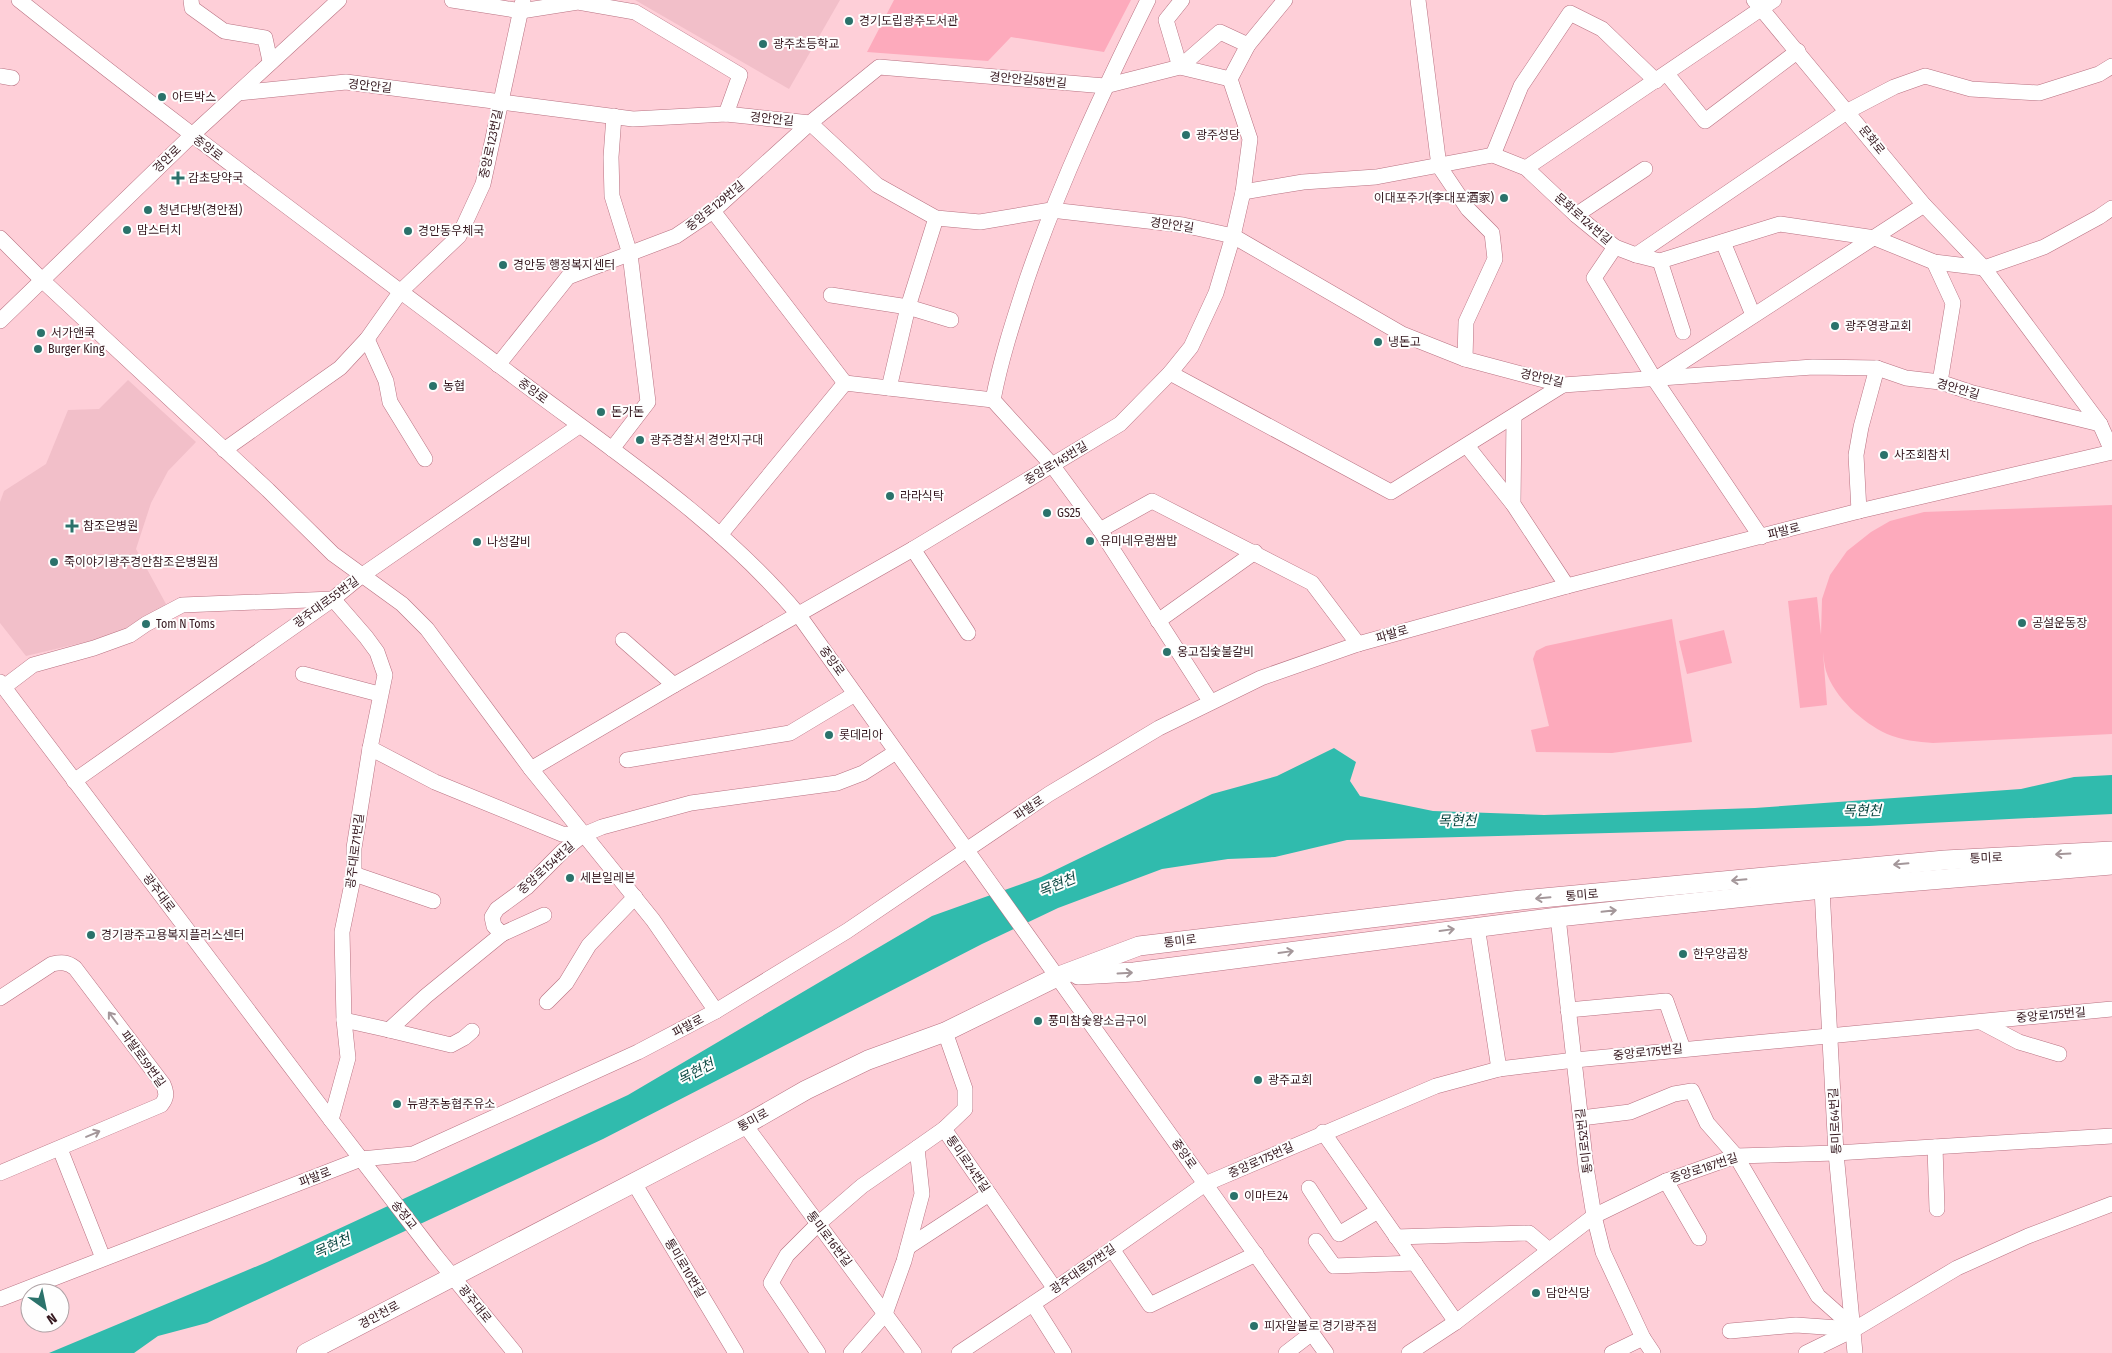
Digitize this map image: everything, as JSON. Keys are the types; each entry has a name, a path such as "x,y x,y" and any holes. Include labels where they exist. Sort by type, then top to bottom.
{"main road":[{"name":"통미로","path":"453,1276 745,1125 806,1090 868,1060 945,1032 1059,976 1139,946 1482,905 1945,860 2112,851"},
{"name":"통미로","path":"1059,976 1134,972 1478,926 1822,889 2112,865"},
{"name":"경안천로","path":"306,1353 453,1276"}],"street":[{"name":"중앙로","path":"19,0 191,136 612,449 720,535 755,566 798,614 1042,956 1059,976 1326,1353"},
{"path":"191,0 192,8 224,31 265,38 270,61"},
{"name":"경안로","path":"0,321 270,61 339,0"},
{"path":"452,0 522,6 578,2 635,12 740,75 726,114"},
{"path":"993,400 1001,357 1051,210 1105,86 1148,0"},
{"path":"1182,0 1166,20 1180,67 1230,79 1248,45 1284,0"},
{"path":"1418,0 1439,166 1468,209 1492,233 1495,259 1466,322 1465,359"},
{"path":"1526,168 1662,78 1758,5 1774,0"},
{"name":"문화로","path":"1758,5 1848,110 1924,205 1984,268 2100,424 2112,451"},
{"name":"중앙로123번길","path":"224,450 340,368 368,339 401,292 459,236 483,184 522,6"},
{"path":"1243,192 1303,182 1376,177 1493,154 1521,86 1570,6 1602,29 1662,78 1705,121 1798,51"},
{"name":"경안안길58번길","path":"810,123 879,68 1105,86 1180,67 1220,32 1248,45"},
{"path":"1636,255 1848,110 1894,87 1925,76 1971,89 2039,93 2099,74 2112,66"},
{"name":"중앙로145번길","path":"531,769 913,549 1120,424 1170,373 1191,347 1212,302 1233,236 1243,192 1250,139 1230,79"},
{"name":"경안안길","path":"238,93 346,82 500,100 633,119 726,114 810,123 877,185 936,218 980,222 1051,210 1183,225 1233,236 1402,334 1465,359 1563,385 1655,380 1814,367 1877,368 1906,378 1940,382 1973,393 2100,424"},
{"path":"612,449 648,402 630,254 612,196 611,157 614,116"},
{"name":"중앙로129번길","path":"498,365 568,277 676,236 713,211 810,123"},
{"name":"문화로124번길","path":"1493,154 1526,168 1576,215 1615,247 1636,255 1660,260 1780,224 1875,238 1934,262 1984,268"},
{"path":"1576,215 1645,169"},
{"path":"1655,380 1924,205"},
{"path":"1984,268 2044,247 2100,218 2112,208"},
{"path":"713,211 845,383 993,400 1052,465 1100,530 1210,701"},
{"path":"889,388 908,307 936,218"},
{"path":"0,238 43,281 333,554 402,604 427,628 531,769 635,897 716,1011"},
{"path":"1723,242 1753,315"},
{"path":"1615,247 1594,278 1655,380 1761,537"},
{"path":"1660,260 1683,332"},
{"path":"1934,262 1953,303 1940,382"},
{"path":"831,295 908,307 951,320"},
{"path":"368,339 386,381 390,402 425,459"},
{"path":"1859,511 1856,455 1861,427 1877,368"},
{"path":"1170,373 1391,492 1563,385"},
{"path":"720,535 845,383"},
{"path":"1513,504 1514,416"},
{"name":"광주대로55번길","path":"74,781 333,599 361,576 579,426"},
{"path":"1467,446 1513,504 1567,586"},
{"name":"파발로","path":"0,1299 361,1159 413,1154 638,1052 716,1011 847,931 969,853 1049,794 1159,728 1210,701 1261,678 1358,644 1567,586 1859,511 2112,451"},
{"path":"1100,530 1152,501 1255,552 1312,583 1358,644"},
{"path":"913,549 968,633"},
{"path":"1158,621 1255,552"},
{"path":"2,684 33,665 94,648 130,635 146,624 182,605 333,599"},
{"name":"광주대로71번길","path":"331,1120 348,1058 344,1020 342,932 354,874 354,848 379,694 385,675 383,665 366,637 333,599"},
{"path":"623,640 674,685"},
{"path":"304,674 379,694"},
{"name":"광주대로","path":"2,684 373,1174"},
{"path":"627,760 790,733 855,694"},
{"path":"370,748 435,782 562,834 583,835"},
{"name":"중앙로154번길","path":"502,934 494,926 492,917 497,909 527,887 563,850 583,835 602,827 691,803 837,783 863,773 896,752"},
{"path":"354,874 433,901"},
{"name":"통미로64번길","path":"1822,889 1832,1035 1836,1154 1856,1353"},
{"path":"547,1002 566,984 589,945 635,897"},
{"path":"389,1030 426,996 502,934 544,915"},
{"name":"통미로52번길","path":"1558,917 1594,1216 1603,1252 1643,1338 1653,1353"},
{"path":"1478,926 1499,1069"},
{"name":"파발로59번길","path":"0,998 52,964 69,963 81,976 163,1084 167,1093 165,1100 160,1105 0,1174"},
{"path":"1568,1010 1666,1000 1683,1048"},
{"name":"중앙로175번길","path":"1205,1184 1268,1158 1323,1132 1436,1086 1499,1069 1683,1048 2112,1009"},
{"path":"344,1020 451,1045 464,1038 472,1030"},
{"path":"1980,1022 2019,1042 2059,1054"},
{"name":"통미로24번길","path":"945,1032 965,1089 965,1109 944,1129 1055,1289"},
{"path":"1581,1118 1630,1112 1674,1094 1692,1091 1707,1123 1736,1156 1818,1296 1854,1329"},
{"name":"통미로16번길","path":"745,1125 914,1353"},
{"path":"818,1353 771,1283 787,1255 818,1224 862,1186 944,1129"},
{"path":"1323,1132 1456,1322"},
{"name":"중앙로187번길","path":"1409,1353 1456,1322 1594,1216 1666,1180 1736,1156 1836,1154 2112,1136"},
{"path":"1936,1147 1937,1209"},
{"path":"850,1353 885,1314 908,1247 922,1194 917,1148"},
{"path":"60,1149 103,1258"},
{"name":"송정교","path":"373,1174 436,1255"},
{"path":"1666,1180 1699,1238"},
{"name":"통미로10번길","path":"634,1183 736,1353"},
{"name":"광주대로97번길","path":"959,1353 1055,1289 1205,1184"},
{"path":"1309,1188 1339,1234 1378,1211"},
{"path":"908,1247 989,1194"},
{"path":"1806,1353 1854,1329 1957,1268 2028,1236 2112,1204"},
{"path":"1396,1237 1529,1233 1549,1250"},
{"path":"1316,1241 1334,1266 1415,1263"},
{"path":"1112,1249 1150,1305 1256,1254"},
{"name":"광주대로","path":"436,1255 516,1353"},
{"path":"1033,1304 1064,1353"},
{"path":"1730,1331 1796,1325 1854,1329"},
{"path":"1286,1353 1312,1333"},
{"path":"1612,1353 1643,1338"}],"shaded area":[{"name":"광주초등학교","path":"635,0 840,0 789,89"},
{"path":"894,0 1131,0 1104,52 1011,37 988,61 867,52"},
{"name":"참조은병원","path":"128,380 196,442 168,471 151,503 136,549 166,604 146,624 128,632 26,656 0,623 0,502 4,491 46,464 68,410 99,409"},
{"path":"2112,505 2112,734 1933,743 1898,738 1868,723 1842,699 1830,681 1825,669 1823,652 1827,705 1800,708 1788,601 1817,597 1821,635 1822,599 1830,575 1847,551 1871,532 1890,521 1924,512"},
{"path":"1672,619 1692,742 1612,753 1536,752 1531,730 1549,726 1533,659 1536,651 1546,646"},
{"path":"1724,630 1732,663 1687,674 1679,641"}],"water":[{"name":"목현천","path":"1334,748 1356,762 1350,781 1360,796 1433,811 1544,815 1755,808 2021,789 2074,777 2112,775 2112,814 1869,826 1347,840 1275,857 1228,859 1162,869 1058,908 982,944 603,1139 207,1323 158,1336 134,1353 49,1353 267,1262 628,1095 932,916 1041,877 1212,794 1277,776"}],"place":[{"name":"경기도립광주도서관","path":"849,21"},
{"name":"광주초등학교","path":"763,44"},
{"name":"아트박스","path":"162,97"},
{"name":"광주성당","path":"1186,135"},
{"name":"감초당약국","path":"178,178"},
{"name":"이대포주가(李대포酒家)","path":"1504,198"},
{"name":"청년다방(경안점)","path":"148,210"},
{"name":"맘스터치","path":"127,230"},
{"name":"경안동우체국","path":"408,231"},
{"name":"경안동 행정복지센터","path":"503,265"},
{"name":"광주영광교회","path":"1835,326"},
{"name":"서가앤쿡","path":"41,333"},
{"name":"냉돈고","path":"1378,342"},
{"name":"Burger King","path":"38,349"},
{"name":"농협","path":"433,386"},
{"name":"돈가돈","path":"601,412"},
{"name":"광주경찰서 경안지구대","path":"640,440"},
{"name":"사조회참치","path":"1884,455"},
{"name":"라라식탁","path":"890,496"},
{"name":"GS25","path":"1047,513"},
{"name":"참조은병원","path":"72,526"},
{"name":"유미네우렁쌈밥","path":"1090,541"},
{"name":"나성갈비","path":"477,542"},
{"name":"죽이야기광주경안참조은병원점","path":"54,562"},
{"name":"공설운동장","path":"2022,623"},
{"name":"Tom N Toms","path":"146,624"},
{"name":"옹고집숯불갈비","path":"1167,652"},
{"name":"롯데리아","path":"829,735"},
{"name":"세븐일레븐","path":"570,878"},
{"name":"경기광주고용복지플러스센터","path":"91,935"},
{"name":"한우양곱창","path":"1683,954"},
{"name":"풍미참숯왕소금구이","path":"1038,1021"},
{"name":"광주교회","path":"1258,1080"},
{"name":"뉴광주농협주유소","path":"397,1104"},
{"name":"이마트24","path":"1234,1196"},
{"name":"담안식당","path":"1536,1293"},
{"name":"피자알볼로 경기광주점","path":"1254,1326"}]}
